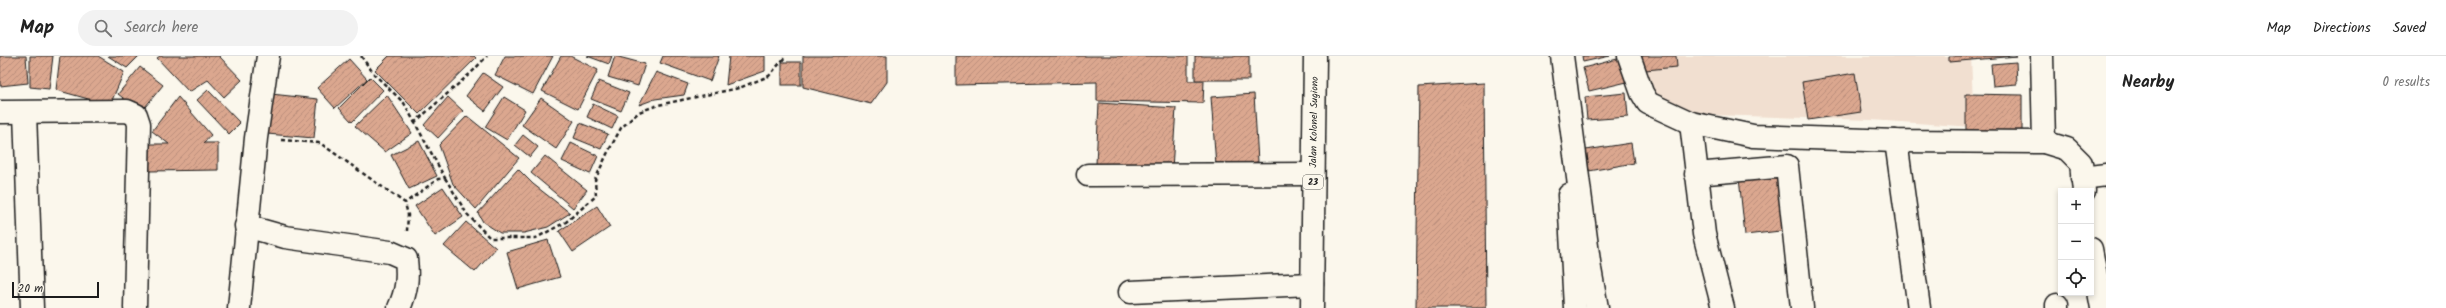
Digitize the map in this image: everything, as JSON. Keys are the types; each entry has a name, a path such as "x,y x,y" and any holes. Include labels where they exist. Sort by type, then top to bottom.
{"main road":[{"path":"239,308 256,138 268,56"},
{"name":"Jalan Kolonel Sugiono","path":"1312,308 1315,56"},
{"path":"1562,56 1590,270 1597,308"},
{"path":"1628,56 1642,93 1648,103 1691,123 1753,136 1896,141 2044,142 2058,145 2074,155 2081,163 2083,185 2106,175"},
{"path":"2042,56 2044,142"},
{"path":"0,112 127,112 136,116 139,124 135,308"},
{"path":"25,113 32,308"},
{"path":"1691,123 1704,234 1723,308"},
{"path":"1572,137 1567,155 1575,308"},
{"path":"1896,141 1919,308"},
{"path":"1696,174 1788,166 1802,308"},
{"path":"1088,174 1313,174"},
{"path":"246,226 285,237 390,252 406,259 408,274 406,294 399,308"},
{"path":"2096,253 2102,308"},
{"path":"1130,292 1312,284"}],"path":[{"path":"361,56 374,74 404,103 445,178 467,214 490,238 536,238 566,222 596,196 595,180 607,154 622,128 639,112 658,105 739,88 769,76 786,56"},
{"path":"414,123 473,71 486,56"},
{"path":"256,138 320,143 405,203 408,215 406,259"},
{"path":"405,203 438,179 445,178"}],"shaded area":[{"path":"1636,56 1971,56 1974,127 1871,120 1678,114 1650,91"}],"building":[{"path":"0,56 26,56 28,83 0,86"},
{"path":"30,56 53,56 49,89 30,87"},
{"path":"60,56 98,56 124,72 110,105 56,90"},
{"path":"108,56 139,56 127,68"},
{"path":"160,56 219,56 242,80 224,97 208,80 189,92 157,58"},
{"path":"389,56 474,56 476,58 419,114 375,70"},
{"path":"505,56 553,56 533,94 495,75"},
{"path":"561,56 570,56 598,70 578,109 542,91"},
{"path":"587,56 612,56 609,64"},
{"path":"615,56 645,64 638,86 608,77"},
{"path":"663,56 719,56 710,81 660,63"},
{"path":"729,56 765,56 765,71 726,85"},
{"path":"803,56 887,56 887,82 871,104 803,87"},
{"path":"956,56 1188,56 1188,81 1204,81 1203,103 1097,101 1097,82 956,85"},
{"path":"1195,56 1249,56 1249,80 1195,80"},
{"path":"1582,56 1610,56 1583,62"},
{"path":"1634,56 1676,56 1677,67 1635,71"},
{"path":"1949,56 2017,56 1949,62"},
{"path":"1621,58 1627,82 1589,91 1583,68"},
{"path":"349,59 367,79 335,108 317,88"},
{"path":"782,62 801,62 801,85 782,85"},
{"path":"2016,62 2017,84 1993,86 1991,64"},
{"path":"140,67 163,85 141,112 118,94"},
{"path":"656,72 688,84 684,95 655,99 639,105"},
{"path":"483,73 503,87 485,111 466,96"},
{"path":"1855,73 1861,112 1808,120 1802,82"},
{"path":"370,77 383,90 352,122 339,108"},
{"path":"599,81 629,93 621,111 591,99"},
{"path":"1484,83 1486,308 1416,308 1419,87"},
{"path":"208,90 240,123 229,134 197,100"},
{"path":"1626,93 1628,117 1587,120 1585,97"},
{"path":"271,94 318,99 314,138 267,134"},
{"path":"1254,94 1258,162 1216,166 1211,97"},
{"path":"1966,94 2022,95 2022,137 1966,136"},
{"path":"387,95 412,133 385,152 355,126"},
{"path":"178,97 211,135 204,143 218,143 218,170 149,171 149,144 169,144 152,131"},
{"path":"448,97 463,111 438,138 424,125"},
{"path":"504,97 525,110 507,140 485,127"},
{"path":"541,98 574,121 556,149 522,125"},
{"path":"1099,103 1176,108 1172,169 1096,164"},
{"path":"593,104 618,116 612,129 587,117"},
{"path":"467,116 519,158 476,209 453,184 439,145"},
{"path":"580,123 608,134 601,149 574,138"},
{"path":"523,135 538,147 530,157 515,145"},
{"path":"419,141 437,176 409,189 391,155"},
{"path":"571,143 598,156 590,174 562,161"},
{"path":"1631,143 1634,163 1589,171 1586,150"},
{"path":"545,156 587,190 573,208 531,173"},
{"path":"518,169 533,184 570,213 548,227 524,233 500,233 483,222 478,213"},
{"path":"1783,175 1789,230 1745,235 1739,178"},
{"path":"443,187 463,217 435,236 415,206"},
{"path":"597,206 610,227 573,252 559,231"},
{"path":"466,222 496,248 475,272 444,246"},
{"path":"548,240 560,277 518,289 507,252"}]}
